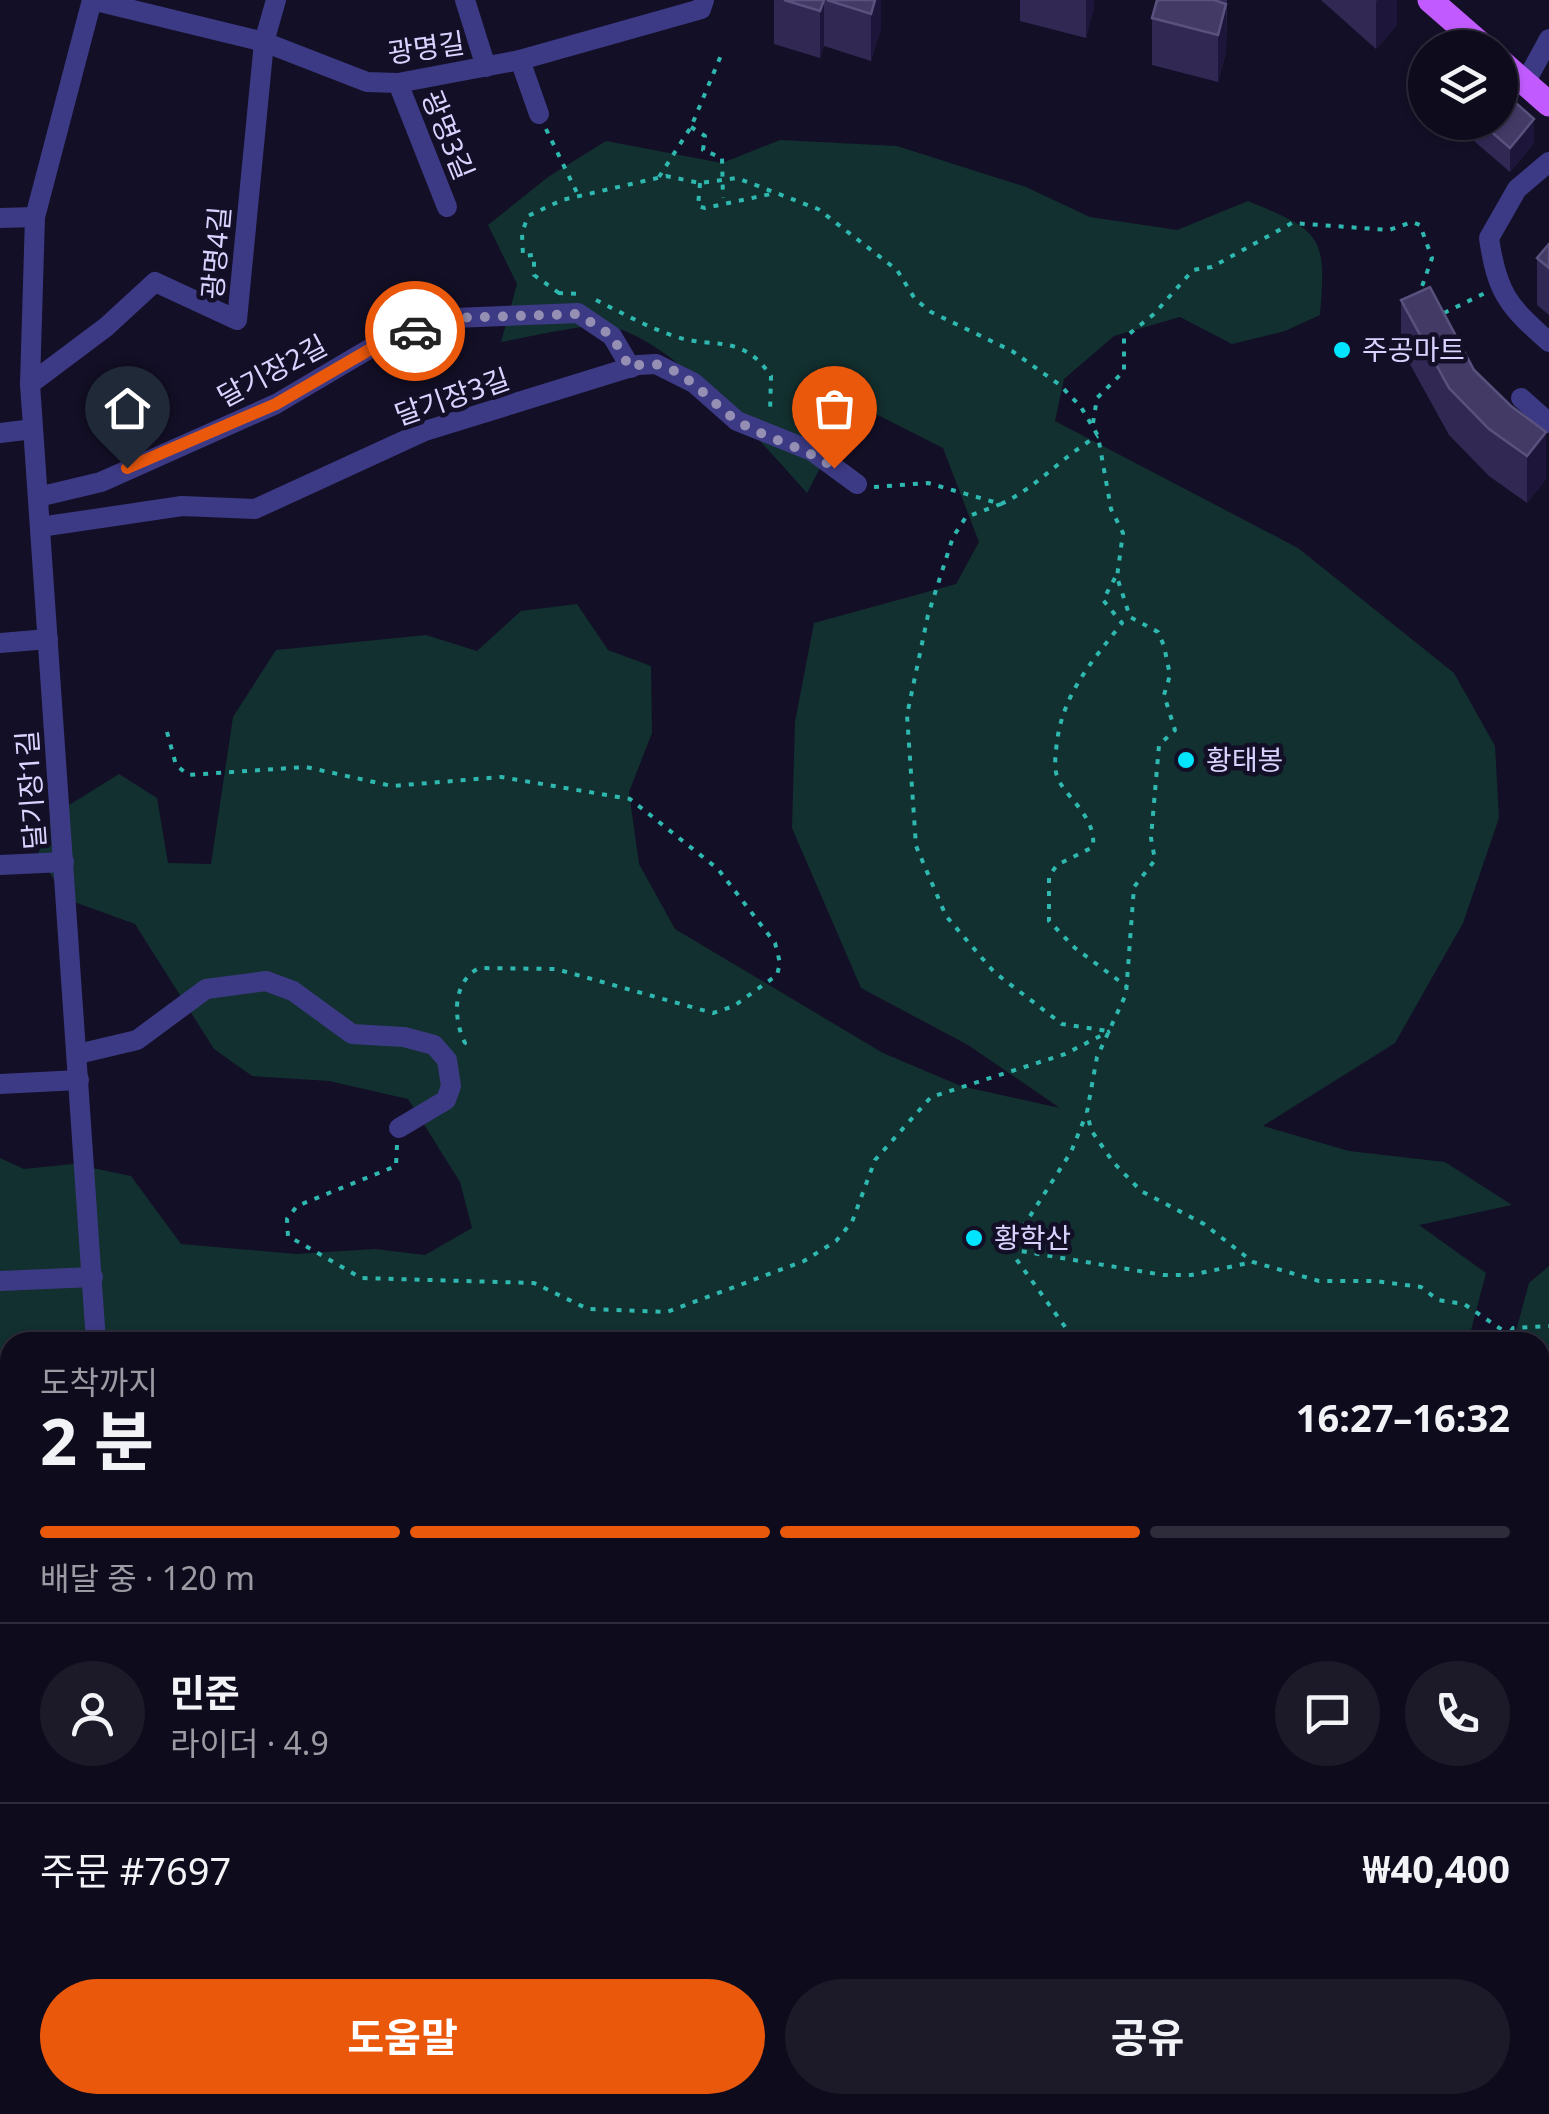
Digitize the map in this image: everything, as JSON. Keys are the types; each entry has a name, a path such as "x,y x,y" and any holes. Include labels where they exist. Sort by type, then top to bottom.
{"main road":[{"path":"1430,0 1464,30"},
{"path":"1518,77 1549,104"}],"street":[{"name":"광명길","path":"92,0 264,42 368,82 398,83 520,60 701,9 704,0"},
{"name":"달기장1길","path":"92,0 36,216 30,384 96,1332"},
{"name":"광명4길","path":"30,384 106,328 155,282 237,320 264,42 276,0"},
{"path":"464,0 486,67"},
{"path":"1525,83 1549,39"},
{"path":"520,60 539,114"},
{"name":"광명3길","path":"398,83 447,207"},
{"path":"1549,162 1517,189 1489,238 1498,286 1512,308 1549,342"},
{"path":"0,218 36,216"},
{"name":"달기장2길","path":"38,497 101,482 276,404 386,340 454,318 578,314 612,336 630,368"},
{"name":"달기장3길","path":"40,527 182,506 255,509 425,431 630,368 656,364 694,382 737,421 812,452 857,484"},
{"path":"1521,398 1549,423"},
{"path":"0,433 33,429"},
{"path":"0,643 48,639"},
{"path":"0,865 64,862"},
{"path":"78,1054 137,1040 206,989 266,981 293,991 352,1034 404,1036 434,1045 447,1060 451,1086 446,1100 399,1128"},
{"path":"0,1084 79,1080"},
{"path":"0,1281 93,1278"}],"path":[{"path":"659,177 692,127 722,53"},
{"path":"539,114 579,197"},
{"path":"692,127 706,136 700,146 703,150 722,158 723,200"},
{"path":"559,293 534,275 534,255 523,256 524,225 537,210 659,177 700,182 738,178 828,216 897,270 915,299 931,312 1012,351 1060,385 1093,425 1110,509 1123,533 1117,576 1103,600 1122,623 1064,702 1056,755 1056,776 1080,807 1094,837 1093,847 1057,865 1046,887 1049,921 1075,948 1126,986"},
{"path":"700,182 698,206 771,194"},
{"path":"1093,425 1097,398 1124,371 1124,338 1154,314 1193,270 1246,250 1280,226 1292,223 1389,230 1412,222 1420,226 1432,258 1420,297"},
{"path":"1434,319 1498,286"},
{"path":"548,297 580,292 678,338 728,341 749,354 762,363 774,385 764,432"},
{"path":"1098,436 1061,460 1022,494 966,517 953,537 928,615 906,715 916,846 946,916 994,972 1062,1024 1110,1031"},
{"path":"857,484 928,483 1001,504"},
{"path":"1009,1249 1071,1152 1087,1112 1098,1056 1126,986 1134,887 1154,860 1151,838 1160,739 1175,730 1164,696 1169,664 1158,632 1130,617 1117,576"},
{"path":"167,732 176,765 188,775 306,766 392,786 502,777 630,799 718,869 779,953 780,969 772,980 734,1006 713,1012 556,969 479,968 469,975 456,1007 457,1025 465,1043 447,1060"},
{"path":"1160,758 1170,758"},
{"path":"399,1128 396,1166 297,1206 287,1219 288,1236 361,1278 534,1283 588,1309 668,1312 804,1261 836,1241 852,1222 875,1160 931,1097 1066,1054 1110,1031"},
{"path":"1087,1112 1091,1130 1141,1190 1204,1224 1252,1262 1319,1281 1374,1281 1421,1288 1438,1300 1464,1304 1504,1332"},
{"path":"1009,1249 1163,1275 1191,1276 1252,1262"},
{"path":"1009,1249 1069,1332"},
{"path":"1511,1332 1526,1325 1549,1326"}],"green space":[{"path":"780,140 897,146 1026,187 1090,217 1177,230 1248,201 1291,220 1314,239 1322,268 1320,315 1285,331 1232,344 1180,317 1114,336 1064,379 1055,421 1298,548 1454,673 1495,746 1499,818 1463,923 1395,1043 1263,1126 1349,1151 1445,1162 1512,1205 1419,1225 1486,1273 1471,1332 0,1332 0,1158 24,1169 73,1164 131,1176 181,1244 296,1254 375,1249 425,1255 472,1228 460,1182 408,1099 329,1081 252,1076 214,1049 135,924 66,899 38,854 53,815 119,774 157,798 168,863 211,864 233,717 276,650 426,635 477,651 521,611 577,604 608,650 651,666 652,733 629,792 639,864 675,929 883,1053 961,1086 1060,1108 968,1045 861,988 792,828 795,722 814,623 956,584 979,542 943,448 854,403 807,493 688,371 633,335 599,326 501,342 517,284 488,225 548,177 606,141 722,163"},
{"path":"1549,1266 1549,1332 1516,1332 1529,1283"}],"building":[{"path":"784,0 824,0 820,11"},
{"path":"827,0 875,0 871,14"},
{"path":"1157,0 1214,0 1226,4 1218,35 1152,18"},
{"path":"1518,105 1534,119 1518,138"},
{"path":"1501,140 1517,140 1510,148"},
{"path":"1549,244 1549,268 1537,258"},
{"path":"1430,287 1474,370 1511,406 1546,432 1527,456 1489,429 1449,388 1401,300"}],"way so far":[{"path":"415,331 454,318 578,314 597,322 612,336 630,368 656,364 694,382 737,421 812,452 834,468"}],"place":[{"name":"주공마트","path":"1342,350"},
{"name":"황태봉","path":"1186,760"},
{"name":"황학산","path":"974,1238"}],"route":[{"path":"127,468 276,404 386,340 415,331"}]}
